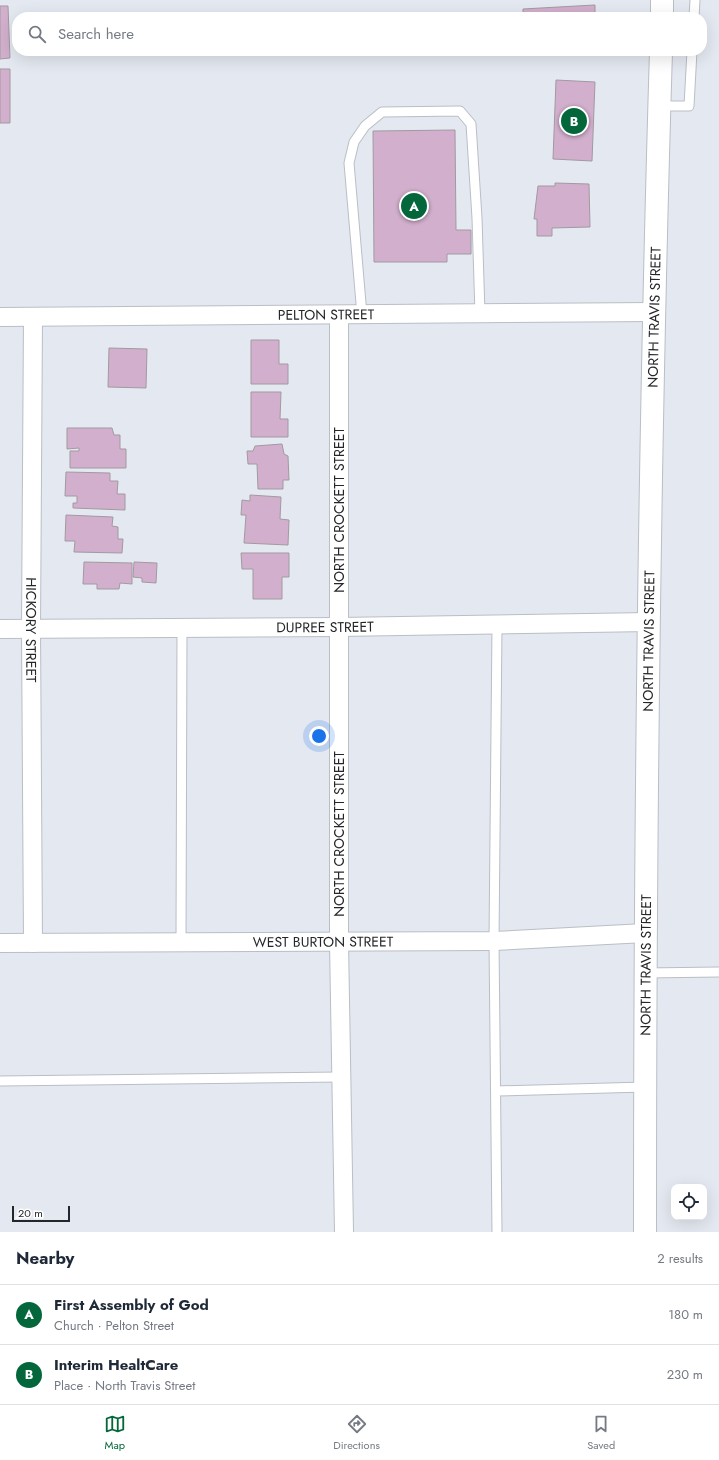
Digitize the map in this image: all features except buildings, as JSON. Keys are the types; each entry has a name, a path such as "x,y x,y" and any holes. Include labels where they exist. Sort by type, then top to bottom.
{"main road":[{"path":"662,0 662,12"},
{"name":"NORTH TRAVIS STREET","path":"645,1232 645,933 653,312 661,56"}],"street":[{"name":"PELTON STREET","path":"0,317 339,316 653,312"},
{"name":"NORTH CROCKETT STREET","path":"339,316 339,942 344,1232"},
{"name":"HICKORY STREET","path":"33,317 31,629 33,943"},
{"name":"DUPREE STREET","path":"0,629 339,627 650,622"},
{"name":"WEST BURTON STREET","path":"0,943 494,941 645,933"}],"lane":[{"path":"694,12 695,0"},
{"path":"659,106 689,106 692,56"},
{"path":"362,315 349,164 354,142 365,126 382,112 460,111 471,124 477,218 480,314"},
{"path":"497,625 494,941 497,1232"},
{"path":"181,942 182,628"},
{"path":"645,973 719,972"},
{"path":"0,1081 341,1077"},
{"path":"496,1091 645,1087"}],"place":[{"name":"Interim HealtCare","path":"574,121"},
{"name":"First Assembly of God","path":"414,206"}]}
